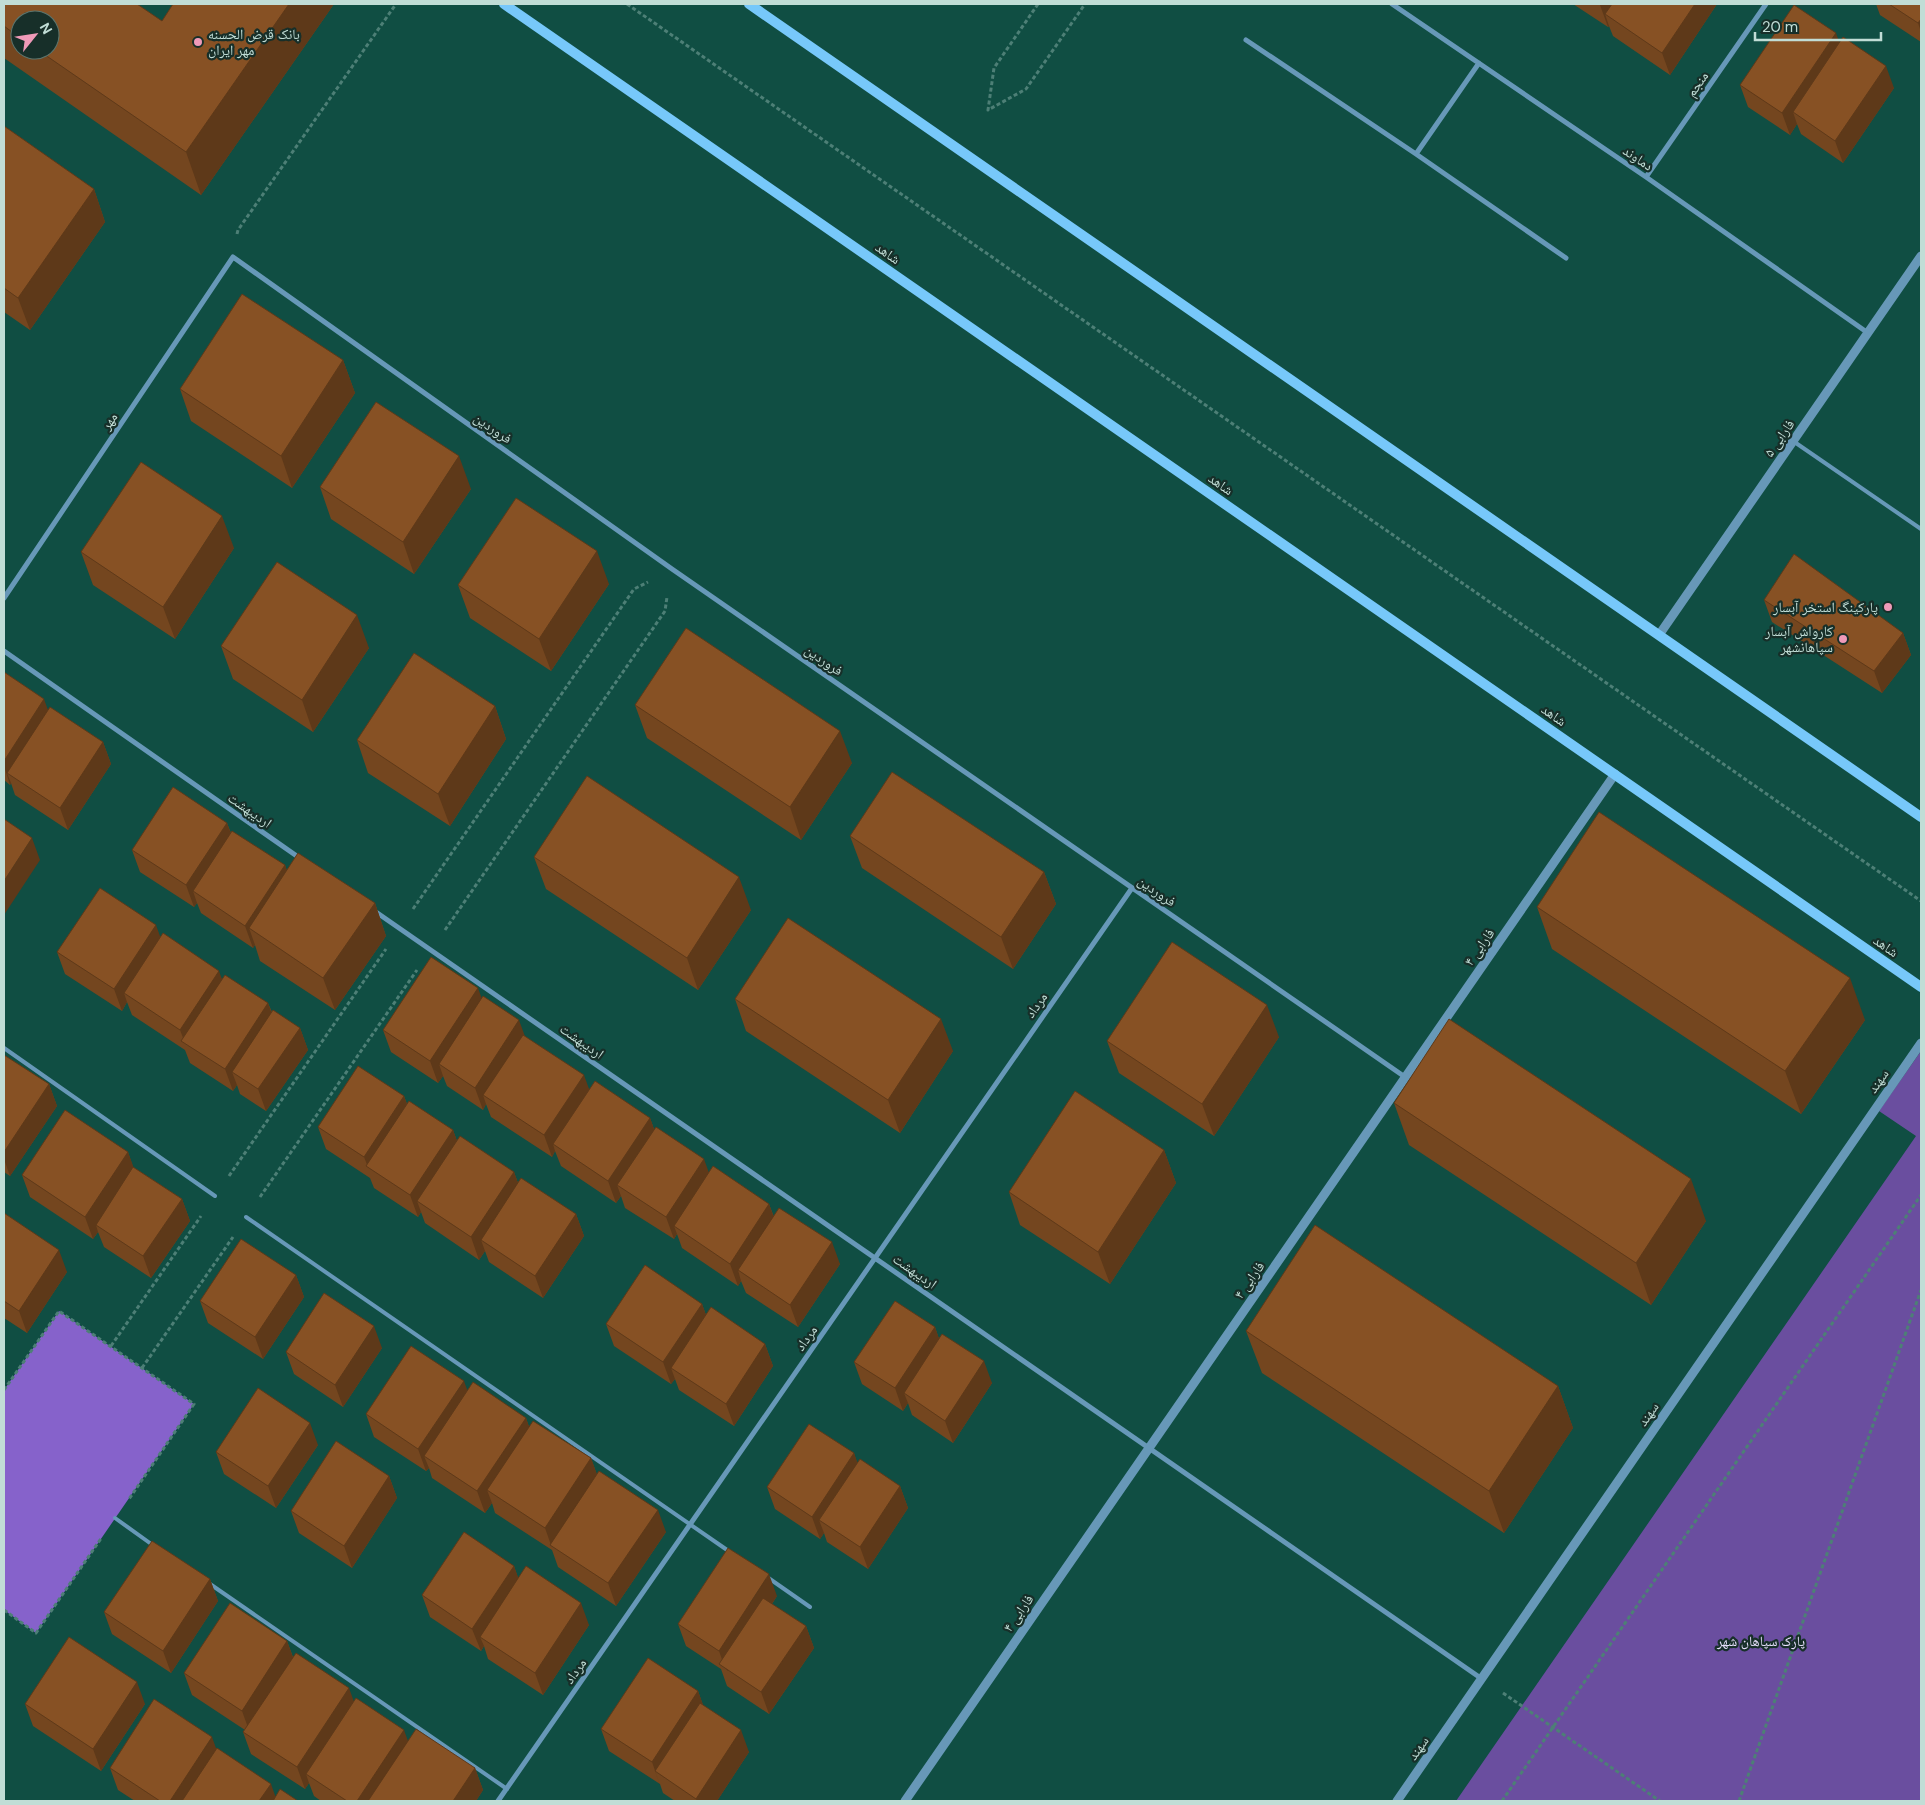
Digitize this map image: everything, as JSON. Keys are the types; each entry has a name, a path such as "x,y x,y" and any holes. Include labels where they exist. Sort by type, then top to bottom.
{"main road":[{"name":"شاهد","path":"504,4 1921,987"},
{"path":"748,4 1921,817"}],"street":[{"name":"دماوند","path":"1392,4 1646,177 1868,334"},
{"name":"منجم","path":"1646,177 1766,4"},
{"path":"1246,40 1566,258"},
{"path":"1416,154 1479,63"},
{"name":"فارابی ۵","path":"1659,635 1921,256"},
{"name":"مهر","path":"4,598 233,257"},
{"name":"فروردین","path":"233,257 672,569 1405,1077"},
{"name":"اردیبهشت","path":"4,651 303,860"},
{"name":"فارابی ۴","path":"905,1801 1615,774"},
{"name":"مرداد","path":"498,1801 1132,888"},
{"name":"اردیبهشت","path":"368,906 1482,1679"},
{"name":"سهند","path":"1398,1801 1921,1043"}],"lane":[{"path":"1793,441 1921,529"},
{"path":"4,1048 215,1196"},
{"path":"246,1217 738,1557"},
{"path":"115,1518 156,1547"},
{"path":"762,1574 810,1607"},
{"path":"205,1580 507,1789"}],"path":[{"path":"233,257 238,230 396,4"},
{"path":"627,4 1921,900"},
{"path":"1038,4 994,68 988,110 1026,89 1085,4"},
{"path":"1502,1801 1921,1195"},
{"path":"1739,1801 1921,1290"},
{"path":"4,1390 58,1311 142,1368"},
{"path":"1482,1679 1660,1801"}],"green space":[{"name":"پارک سپاهان شهر","path":"1921,1051 1921,1801 1456,1801 1916,1136 1879,1111"}],"shaded area":[{"path":"59,1311 194,1404 36,1633 4,1610 4,1390"}],"building":[{"path":"4,4 137,4 162,21 173,4 289,4 186,152 53,60 60,60 60,10 10,10 10,30 4,26"},
{"path":"1612,4 1695,4 1662,53 1605,14"},
{"path":"1889,4 1921,4 1921,19 1918,23"},
{"path":"1794,5 1836,33 1782,113 1740,85"},
{"path":"1843,37 1886,66 1835,141 1793,112"},
{"path":"4,126 94,189 18,298 4,288"},
{"path":"242,294 343,360 281,456 180,389"},
{"path":"376,402 459,456 403,542 320,487"},
{"path":"141,462 222,516 163,607 81,552"},
{"path":"516,498 597,551 539,639 458,585"},
{"name":"کارواش آبسار سپاهانشهر","path":"1794,554 1903,633 1874,671 1764,600"},
{"path":"277,562 357,615 302,700 221,646"},
{"path":"686,628 840,731 790,807 635,705"},
{"path":"414,653 495,706 438,794 357,740"},
{"path":"4,672 44,699 4,761"},
{"path":"50,707 103,742 60,808 7,773"},
{"path":"892,772 1044,872 1001,937 850,836"},
{"path":"587,776 739,877 687,958 534,857"},
{"path":"173,787 227,823 186,885 132,850"},
{"path":"1599,812 1850,978 1785,1071 1537,907"},
{"path":"4,819 32,838 4,881"},
{"path":"232,831 285,865 245,926 193,891"},
{"path":"298,853 375,903 323,978 249,928"},
{"path":"100,888 156,925 114,989 57,952"},
{"path":"788,918 941,1019 888,1100 735,999"},
{"path":"163,933 219,971 180,1030 124,993"},
{"path":"1172,942 1267,1005 1202,1104 1107,1041"},
{"path":"431,957 478,988 430,1061 383,1030"},
{"path":"225,975 268,1003 225,1069 181,1041"},
{"path":"483,996 519,1020 475,1088 439,1064"},
{"path":"273,1010 300,1028 258,1089 232,1072"},
{"path":"1449,1019 1691,1179 1636,1263 1394,1103"},
{"path":"523,1035 584,1075 544,1135 483,1095"},
{"path":"4,1055 49,1084 4,1152"},
{"path":"358,1066 404,1096 364,1157 318,1127"},
{"path":"595,1081 650,1118 608,1181 553,1144"},
{"path":"1075,1091 1164,1150 1098,1252 1009,1192"},
{"path":"409,1101 453,1130 410,1195 366,1166"},
{"path":"65,1110 128,1152 85,1217 22,1175"},
{"path":"656,1127 704,1159 666,1217 617,1185"},
{"path":"460,1136 514,1172 471,1237 417,1201"},
{"path":"713,1166 769,1204 730,1264 674,1226"},
{"path":"133,1167 182,1199 143,1256 96,1225"},
{"path":"521,1178 576,1214 535,1276 481,1240"},
{"path":"779,1208 832,1242 790,1305 738,1270"},
{"path":"4,1213 59,1250 19,1311 4,1301"},
{"path":"1315,1225 1558,1386 1489,1491 1246,1331"},
{"path":"241,1239 296,1275 255,1337 200,1301"},
{"path":"645,1265 702,1304 663,1362 606,1324"},
{"path":"324,1293 374,1326 335,1385 286,1352"},
{"path":"895,1301 935,1327 895,1388 854,1362"},
{"path":"711,1307 765,1344 726,1404 671,1368"},
{"path":"942,1334 984,1361 945,1421 904,1393"},
{"path":"411,1346 464,1381 418,1449 366,1414"},
{"path":"473,1382 526,1418 477,1491 424,1456"},
{"path":"258,1388 310,1423 268,1486 216,1452"},
{"path":"533,1421 591,1458 545,1528 487,1490"},
{"path":"809,1424 854,1453 812,1517 767,1487"},
{"path":"336,1441 389,1476 344,1546 291,1511"},
{"path":"860,1459 900,1486 860,1547 819,1520"},
{"path":"599,1471 658,1510 608,1583 550,1545"},
{"path":"464,1532 514,1566 472,1629 422,1595"},
{"path":"152,1541 210,1579 163,1651 104,1612"},
{"path":"728,1548 769,1574 719,1651 678,1624"},
{"path":"526,1566 581,1603 535,1673 480,1637"},
{"path":"763,1598 806,1626 761,1692 719,1664"},
{"path":"230,1603 287,1641 242,1711 184,1673"},
{"path":"69,1637 137,1682 93,1749 25,1704"},
{"path":"296,1653 349,1688 297,1767 243,1732"},
{"path":"648,1658 698,1691 652,1762 601,1729"},
{"path":"356,1698 404,1730 357,1801 347,1801 306,1774"},
{"path":"154,1699 212,1737 170,1801 160,1801 110,1768"},
{"path":"700,1703 741,1730 696,1799 655,1771"},
{"path":"416,1729 475,1768 453,1801 368,1801"},
{"path":"217,1748 271,1784 259,1801 182,1801"},
{"path":"280,1789 298,1801 273,1801"}],"place":[{"name":"بانک قرض الحسنه مهر ایران","path":"198,42"},
{"name":"پارکینگ استخر آبسار","path":"1888,607"},
{"name":"کارواش آبسار سپاهانشهر","path":"1843,639"}]}
